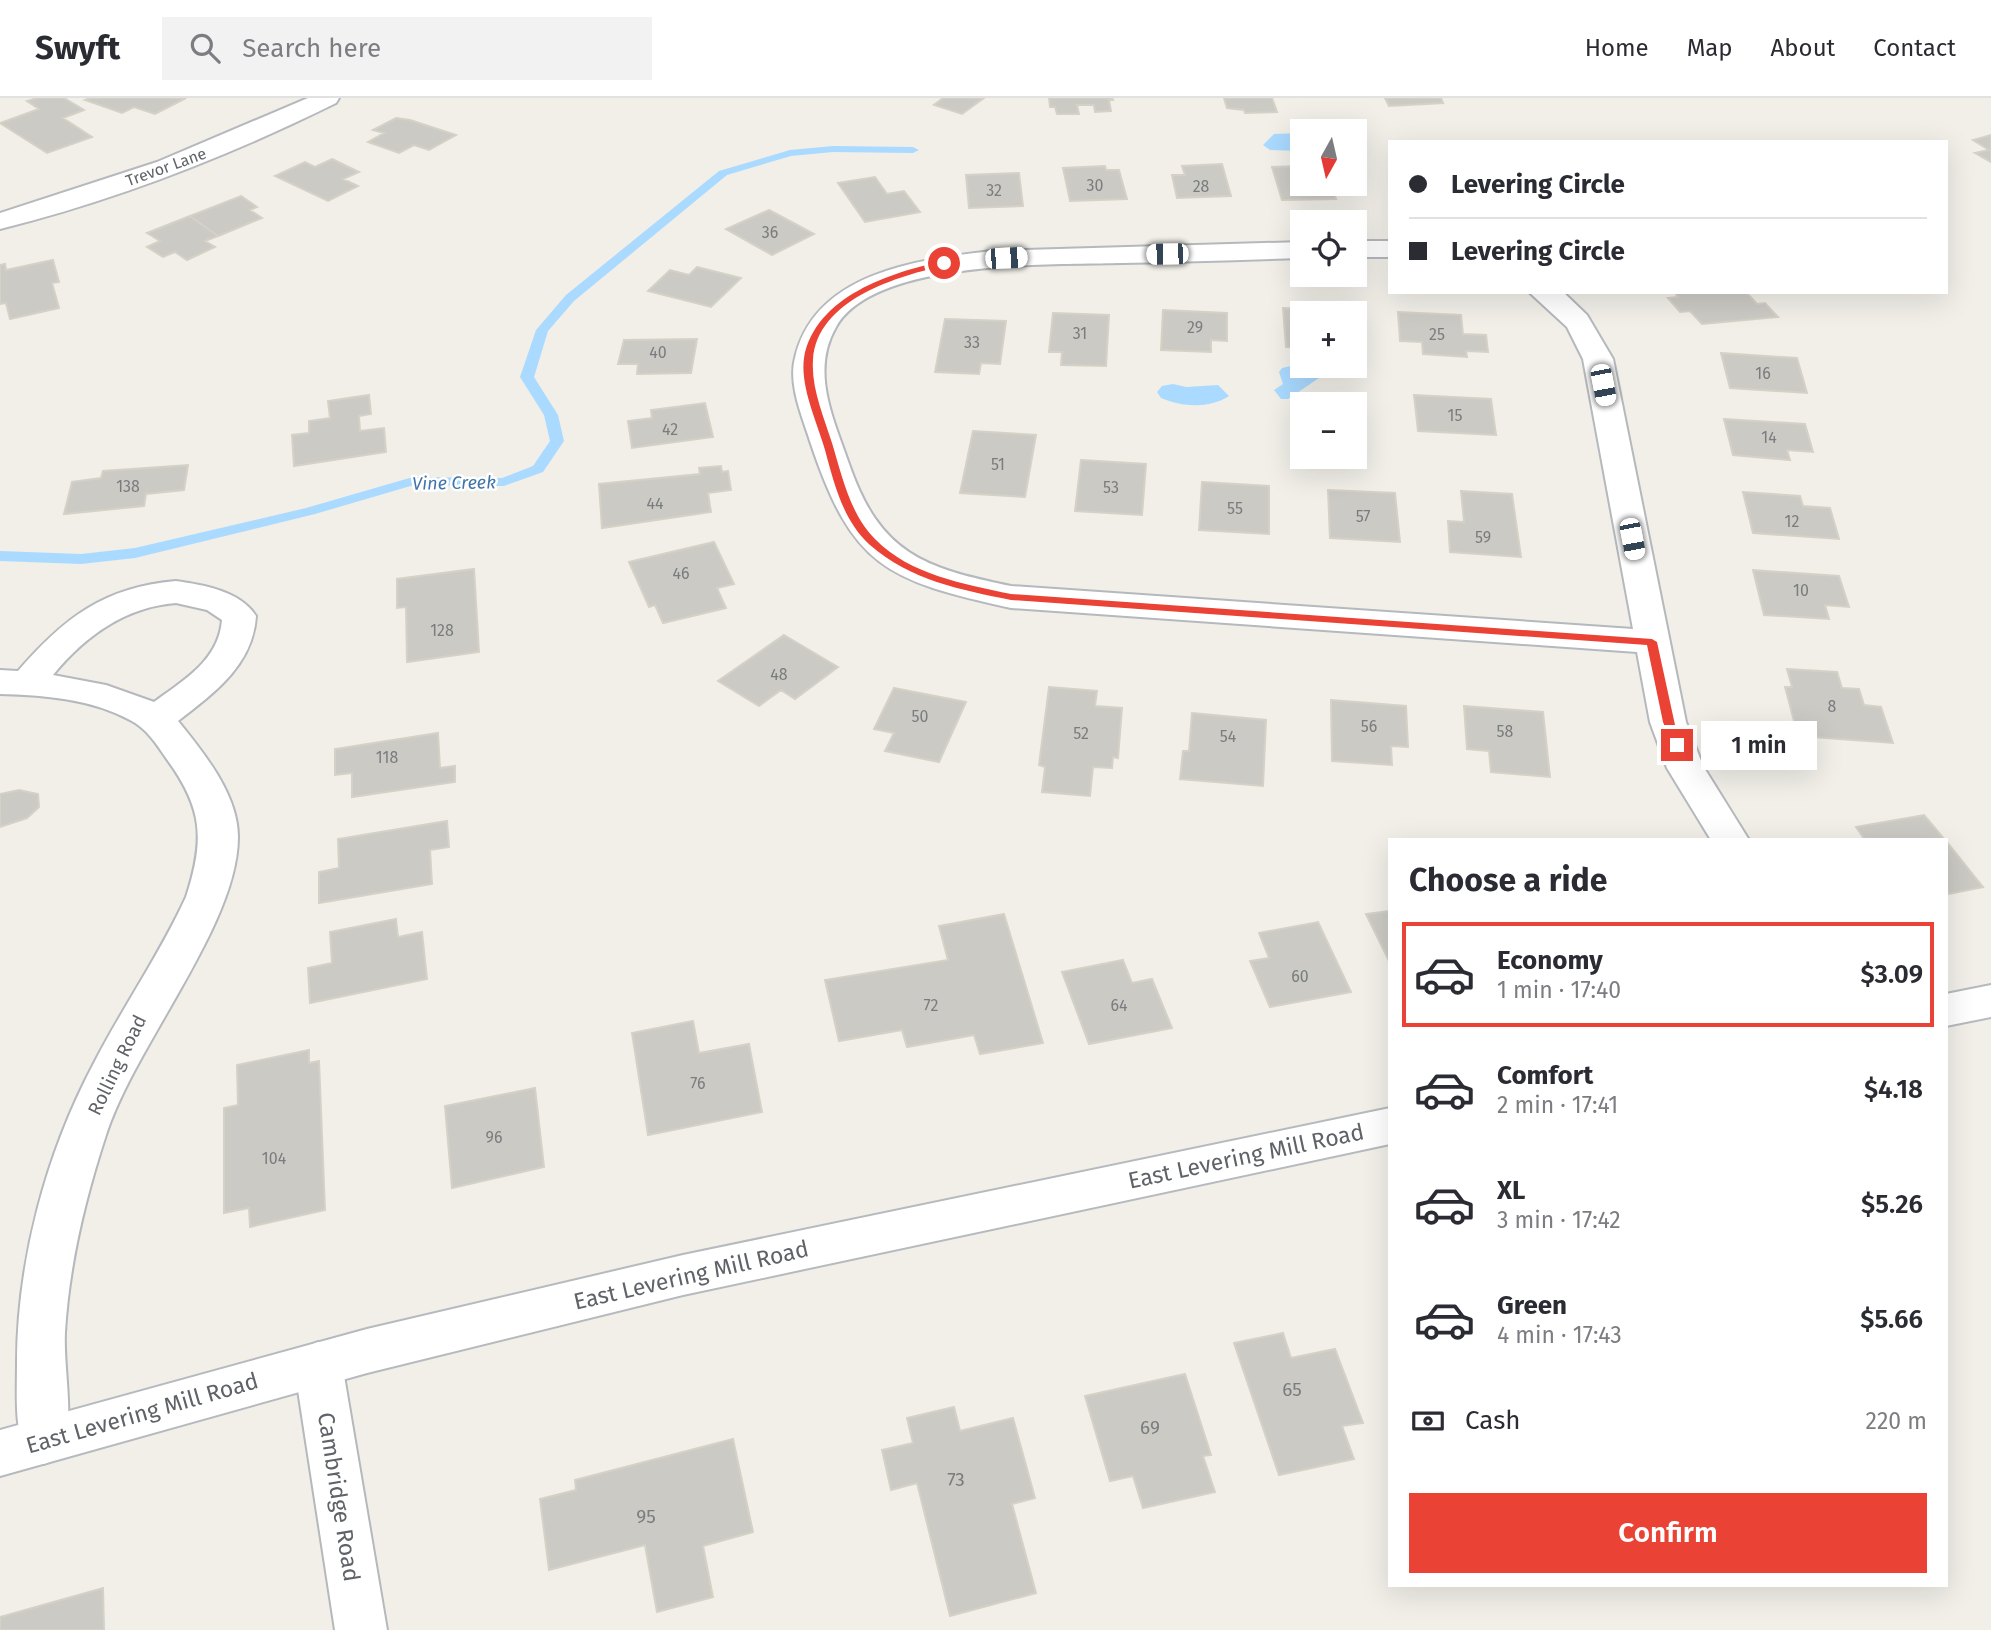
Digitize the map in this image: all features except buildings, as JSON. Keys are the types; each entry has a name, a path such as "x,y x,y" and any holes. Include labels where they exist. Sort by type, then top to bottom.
{"street":[{"name":"Trevor Lane","path":"0,221 84,196 190,159 259,131 327,98"},
{"path":"1367,249 1388,249"},
{"path":"1290,250 1031,257 944,263 913,270 852,297 830,315 816,335 808,358 809,381 840,487 853,517 872,542 905,565 950,584 1011,597 1652,642"},
{"path":"1546,294 1572,315 1590,337 1598,359 1668,722 1685,768 1729,838"},
{"path":"161,593 194,593 221,600 239,616 240,634 229,656 156,719 87,693 14,682 93,618 128,600 161,593"},
{"name":"Rolling Road","path":"22,1447 42,1331 51,1253 73,1170 96,1102 127,1038 194,922 212,878 219,837 214,805 193,768 156,719"},
{"path":"1948,1010 1991,1001"},
{"name":"East Levering Mill Road","path":"22,1447 318,1364 683,1275 1388,1126"},
{"name":"Cambridge Road","path":"318,1364 361,1630"}],"water":[{"path":"1290,133 1290,151 1270,150 1263,145 1274,134"},
{"path":"1290,366 1290,378 1319,378 1298,392 1290,392 1288,399 1281,399 1274,390 1283,384 1279,372 1282,368"},
{"path":"1173,384 1186,387 1218,385 1229,396 1204,405 1178,403 1161,398 1157,392 1162,386"}],"waterway":[{"name":"Vine Creek","path":"0,556 81,559 135,553 310,511 413,481 504,482 538,469 557,441 551,415 527,377 542,330 570,298 723,173 790,153 833,149 913,150"}],"route":[{"path":"944,263 913,270 878,283 852,297 830,315 816,335 808,358 809,381 840,487 853,517 872,542 905,565 950,584 1011,597 1652,642 1668,722 1677,745"}]}
